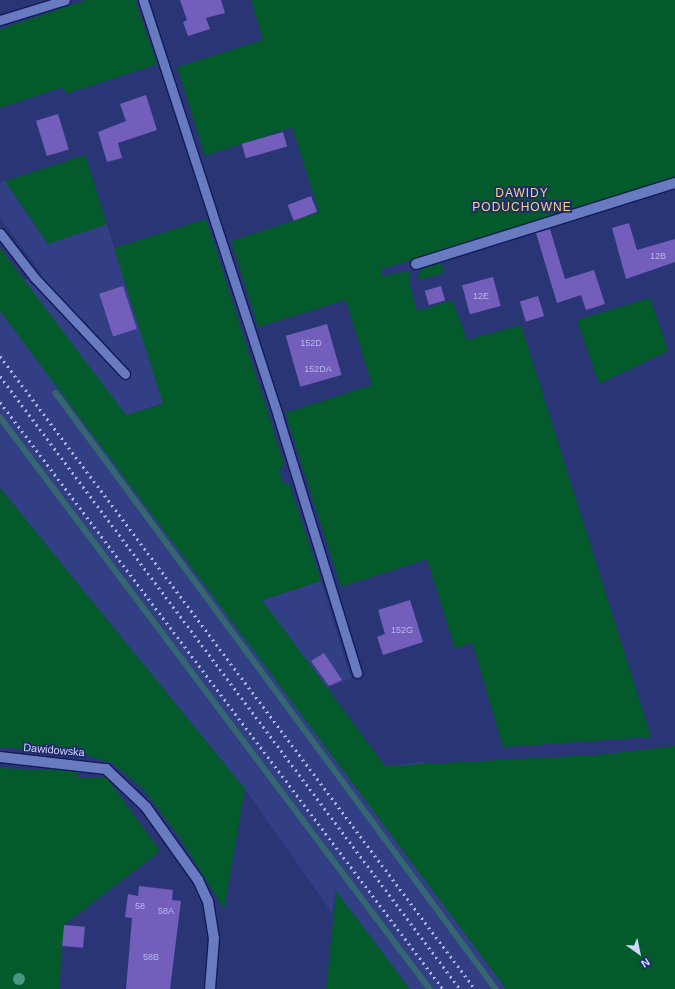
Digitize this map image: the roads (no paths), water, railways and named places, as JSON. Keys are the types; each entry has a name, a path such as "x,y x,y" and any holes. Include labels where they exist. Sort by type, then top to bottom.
{"street":[{"path":"416,264 675,183"},
{"name":"Dawidowska","path":"0,757 106,769 146,807 198,880 208,901 214,938 210,989"}],"lane":[{"path":"0,20 66,0"},
{"path":"143,0 278,416 357,673"},
{"path":"0,233 34,277 125,374"}],"waterway":[{"path":"56,393 496,989"},
{"path":"0,417 430,989"}],"railway":[{"path":"0,356 475,989"},
{"path":"0,376 460,989"},
{"path":"0,402 443,989"}],"district":[{"name":"DAWIDY PODUCHOWNE","path":"522,201"}]}
